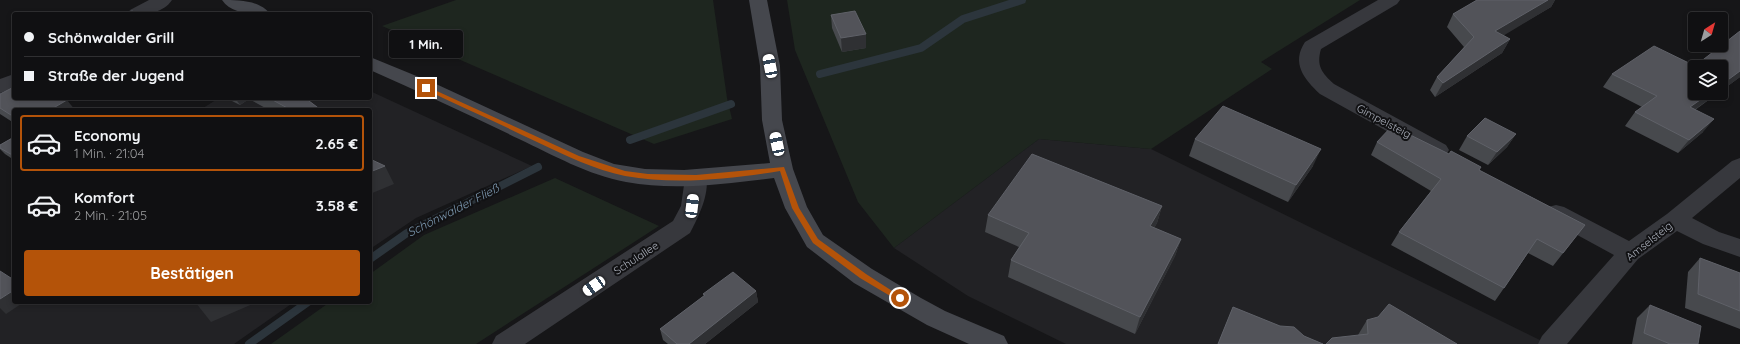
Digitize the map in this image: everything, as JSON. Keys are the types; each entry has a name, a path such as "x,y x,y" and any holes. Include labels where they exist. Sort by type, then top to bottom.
{"main road":[{"path":"231,0 257,12"},
{"path":"758,0 770,66 772,120 782,169 796,208 816,241 863,276 936,318 994,344"},
{"path":"372,64 576,157 624,174 648,177 696,178 742,175 782,169"}],"street":[{"path":"141,12 163,0"},
{"name":"Gimpelsteig","path":"1391,0 1312,46 1307,59 1312,75 1327,89 1456,159"},
{"path":"0,87 12,81"},
{"name":"Amselsteig","path":"1551,344 1630,253 1675,220 1740,166"},
{"name":"Schulallee","path":"505,344 682,227 692,206 696,178"},
{"path":"1540,204 1630,253"},
{"path":"1675,220 1711,238 1740,248"}],"shaded area":[{"path":"456,0 713,0 727,98 732,119 654,144 382,26"},
{"path":"787,0 1360,0 1261,62 1272,69 1151,149 1039,139 894,248 858,202 795,50"},
{"path":"372,92 532,166 416,218 372,248 372,108 203,108 216,100 372,100"},
{"path":"1039,139 1151,149 1548,344 1066,344 968,296 894,248"},
{"path":"555,178 659,226 476,344 271,344 327,304 372,304 372,273 424,235"},
{"path":"12,278 12,304 291,304 234,344 0,344 0,286"}],"building":[{"path":"1477,0 1548,0 1495,31 1510,39 1443,83 1437,77 1474,37 1453,14"},
{"path":"855,11 866,34 841,38 831,15"},
{"path":"1740,31 1740,71 1728,80 1728,60 1703,60 1713,52 1728,52 1728,40"},
{"path":"1654,46 1688,63 1688,100 1700,100 1690,107 1714,119 1689,140 1635,112 1657,96 1612,74"},
{"path":"12,88 12,100 67,100 53,108 12,108 12,116 0,108 0,94"},
{"path":"273,100 308,100 318,108 287,108"},
{"path":"1223,106 1321,149 1296,185 1195,139"},
{"path":"1485,118 1516,134 1497,152 1467,136"},
{"path":"1392,126 1449,154 1451,151 1481,167 1479,170 1585,225 1563,253 1537,239 1504,288 1399,232 1441,179 1377,142"},
{"path":"12,138 12,155 0,148 0,145"},
{"path":"1032,154 1162,206 1150,226 1181,239 1140,317 1011,260 1029,233 988,215"},
{"path":"372,160 385,166 372,171"},
{"path":"1700,258 1740,273 1740,311 1698,294"},
{"path":"0,271 12,279 12,291 0,299"},
{"path":"733,272 756,291 689,344 677,344 660,329 705,295 703,294"},
{"path":"1389,304 1457,344 1326,344 1332,338 1368,334 1367,320 1378,317"},
{"path":"1650,305 1701,326 1698,344 1670,344 1644,333"},
{"path":"1233,307 1280,326 1294,327 1304,336 1323,344 1218,344"}],"waterway":[{"name":"Schönwalder Fließ","path":"820,74 921,48 963,19 1022,0"},
{"name":"Schönwalder Fließ","path":"630,140 731,104"},
{"name":"Schönwalder Fließ","path":"372,258 407,233 538,167"},
{"name":"Schönwalder Fließ","path":"249,344 305,304"}],"route":[{"path":"426,88 576,157 624,174 648,177 696,178 742,175 782,169 796,208 816,241 863,276 900,298"}]}
